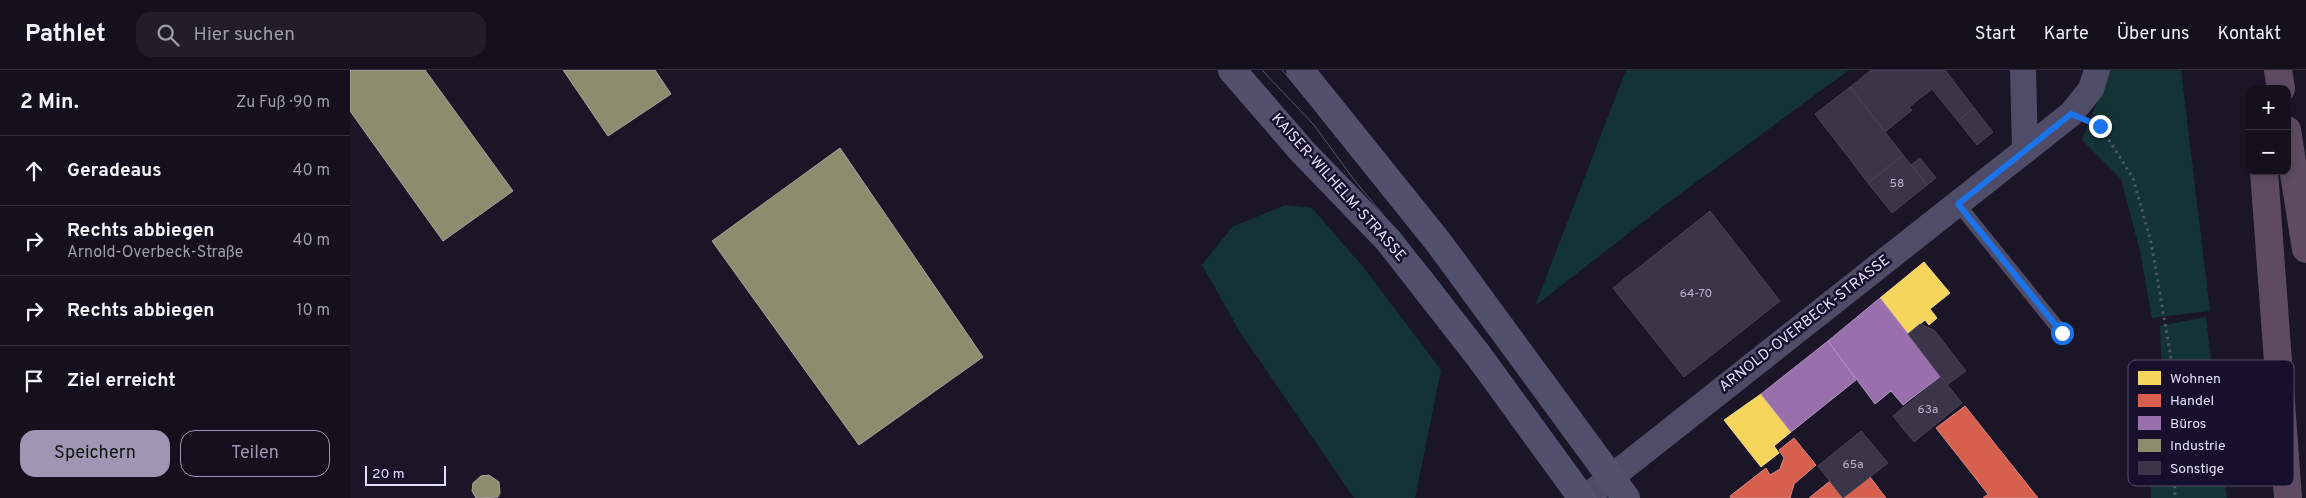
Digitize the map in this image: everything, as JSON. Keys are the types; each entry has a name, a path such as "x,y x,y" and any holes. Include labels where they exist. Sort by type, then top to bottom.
{"highway":[{"path":"2262,85 2263,70"},
{"path":"2278,70 2280,85"},
{"path":"2291,155 2306,248"},
{"path":"2264,175 2278,360"}],"main road":[{"name":"KAISER-WILHELM-STRASSE","path":"1232,70 1302,151 1388,240 1478,355 1584,498"},
{"path":"1300,70 1439,243 1619,488"}],"street":[{"path":"2023,70 2025,150"},
{"name":"ARNOLD-OVERBECK-STRASSE","path":"1584,498 1619,488 1958,204 2071,114 2091,89 2097,70"}],"lane":[{"path":"1958,204 2062,333"}],"path":[{"path":"2071,114 2100,126 2133,178 2151,242 2171,360"}],"green space":[{"path":"1626,70 1849,70 1661,208 1535,306"},
{"path":"2107,70 2181,70 2210,311 2152,318 2140,251 2121,179 2082,140 2104,85"},
{"path":"1285,205 1312,208 1364,268 1441,370 1415,498 1354,498 1240,332 1202,265 1232,227"},
{"path":"2206,317 2211,360 2161,360 2160,326"},
{"path":"2151,486 2226,486 2227,498 2151,498"}],"building: Wohnen":[{"path":"1924,262 1950,293 1930,309 1937,318 1929,325 1925,320 1908,334 1880,298"},
{"path":"1761,394 1791,432 1774,446 1779,453 1761,467 1724,420"}],"building: Handel":[{"path":"1965,406 2038,498 1983,498 1988,494 1936,428"},
{"path":"1794,438 1816,465 1794,484 1790,498 1731,498 1730,496 1766,468 1770,475 1780,469 1784,458 1779,450"},
{"path":"1870,477 1886,498 1843,498"},
{"path":"1830,481 1843,498 1809,498"}],"building: Büros":[{"path":"1880,298 1941,376 1903,405 1891,391 1875,404 1828,341"},
{"path":"1828,341 1856,380 1791,432 1761,394"}],"building: Industrie":[{"path":"350,70 425,70 513,191 443,241 350,111"},
{"path":"563,70 655,70 671,94 608,136"},
{"path":"840,148 983,357 859,445 712,241"},
{"path":"489,475 499,482 500,493 498,497 476,498 472,491 473,483 481,476"}],"building: Sonstige":[{"path":"1871,70 1945,70 1974,108 1958,121 1932,89 1909,107 1912,110 1885,132 1850,87"},
{"path":"1850,87 1903,155 1868,183 1815,114"},
{"path":"1974,108 1993,132 1977,145 1958,121"},
{"path":"1903,155 1927,185 1892,213 1868,183"},
{"path":"1920,158 1936,178 1927,185 1911,165"},
{"path":"1710,211 1780,301 1684,377 1613,288"},
{"path":"1920,324 1934,330 1966,371 1947,385 1908,334"},
{"path":"1941,377 1962,403 1914,442 1893,416"},
{"path":"1861,431 1888,463 1843,498 1818,466"}],"tram line":[{"path":"1262,70 1314,125 1355,181 1430,271 1506,371 1596,498"},
{"path":"1282,70 1454,279 1575,442 1613,498"}],"route":[{"path":"2062,333 1958,204 2071,114 2100,126"}]}
